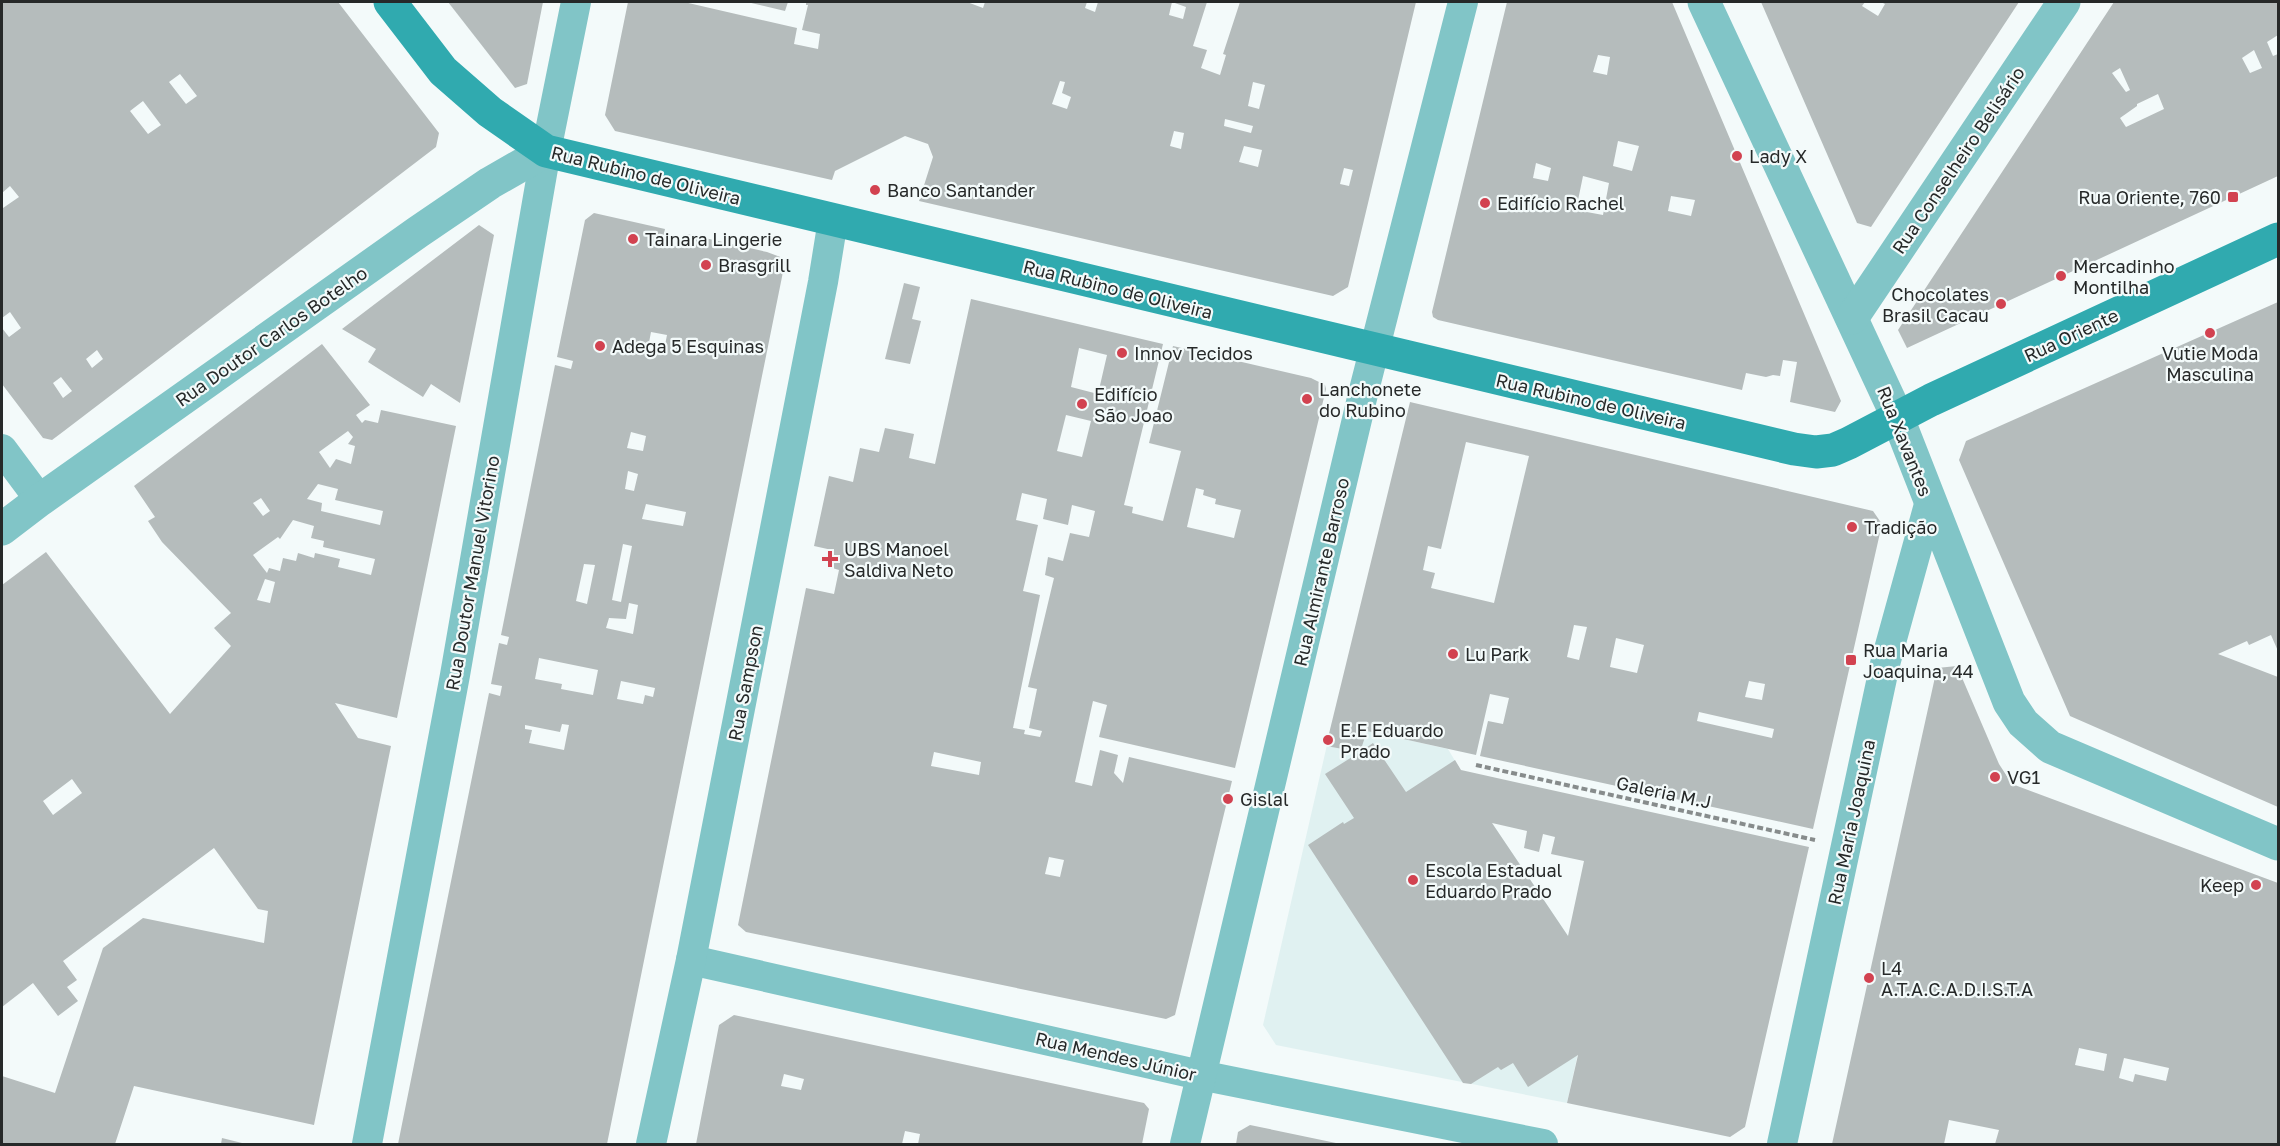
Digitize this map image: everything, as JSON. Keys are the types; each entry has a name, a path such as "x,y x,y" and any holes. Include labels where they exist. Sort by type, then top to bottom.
{"main road":[{"name":"Rua Rubino de Oliveira","path":"390,2 443,71 490,112 546,152 1794,449 1816,452 1833,450 1898,416"},
{"name":"Rua Oriente","path":"1898,416 2278,239"}],"street":[{"name":"Rua Doutor Manuel Vitorino","path":"367,1144 455,675 546,152 576,2"},
{"name":"Rua Almirante Barroso","path":"1185,1144 1375,349 1463,2"},
{"name":"Rua Xavantes","path":"1704,2 1898,416 2009,702 2023,723 2050,747 2278,844"},
{"name":"Rua Conselheiro Belisário","path":"1852,318 2064,2"},
{"name":"Rua Doutor Carlos Botelho","path":"2,529 418,232 490,183 546,152"},
{"name":"Rua Sampson","path":"651,1144 691,960 821,294 833,220"},
{"path":"2,449 40,500"},
{"name":"Rua Maria Joaquina","path":"1782,1144 1885,664 1930,501"},
{"name":"Rua Mendes Júnior","path":"691,960 1200,1075 1543,1144"}],"path":[{"name":"Galeria M.J","path":"1476,765 1846,846"}],"shaded area":[{"name":"Escola Estadual Eduardo Prado","path":"1332,723 1448,749 1492,823 1595,976 1567,1103 1276,1045 1263,1025"}],"building":[{"path":"2,2 338,2 439,133 436,147 52,440 43,438 2,384 2,328 9,337 21,328 10,312 2,318 2,206 3,208 19,197 10,186 2,193","holes":["180,74 197,96 186,104 169,82","143,101 161,125 148,134 130,111","97,350 103,359 92,368 86,359","61,377 72,391 63,398 53,383"]},
{"path":"448,2 543,2 527,84 515,88"},
{"path":"628,2 684,2 797,28 794,44 818,49 820,34 802,30 808,5 806,2 967,2 983,8 985,2 1087,2 1085,8 1095,12 1098,2 1172,2 1207,2 1193,46 1207,50 1201,68 1220,75 1226,55 1223,54 1240,2 1416,2 1348,287 1333,296 919,201 933,157 928,144 905,136 835,171 832,180 615,131 605,115","holes":["1172,2 1186,7 1183,19 1169,15","1060,81 1065,82 1062,93 1071,97 1067,109 1052,104","1253,82 1265,85 1259,109 1248,106","1225,119 1253,126 1251,133 1224,126","1174,131 1184,133 1181,149 1170,146","1244,146 1262,150 1258,167 1239,162","1344,168 1353,170 1349,186 1340,184"]},
{"path":"747,2 788,2 785,11"},
{"path":"1507,2 1672,2 1841,401 1835,412 1790,402 1797,362 1783,360 1780,376 1766,377 1746,373 1742,390 1438,320 1433,317 1432,312","holes":["1598,55 1610,57 1607,75 1593,72","1618,141 1639,146 1632,171 1613,166","1536,163 1551,168 1548,181 1533,178","1583,176 1609,183 1603,215 1576,210","1671,196 1695,200 1691,216 1668,211"]},
{"path":"1761,2 1865,2 1862,6 1878,16 1885,4 1881,2 2019,2 1871,227 1857,223"},
{"path":"2114,2 2278,2 2278,35 2267,42 2273,56 2278,54 2278,176 1907,348 1898,330","holes":["2254,50 2262,68 2250,73 2242,58","2120,68 2130,90 2126,92 2112,73","2158,94 2164,109 2126,127 2120,118 2137,104"]},
{"path":"594,213 665,229 662,243 684,248 687,234 767,252 783,258 785,262 607,1144 398,1144 489,693 500,696 502,686 491,684 499,643 507,645 509,637 501,635 555,365 571,369 573,361 557,357 585,220","holes":["651,332 667,335 663,355 647,353","631,432 646,436 643,451 627,448","628,471 638,474 634,491 625,489","646,504 686,512 683,526 642,519","623,544 632,546 621,602 612,600","584,564 595,565 587,604 576,601","629,603 638,605 633,634 606,628 609,618 626,619","539,658 598,670 593,695 561,689 562,684 535,679","621,681 655,688 653,697 645,695 643,704 617,699","562,724 569,725 564,750 529,743 532,730 525,729 525,725 560,732"]},
{"path":"479,225 494,235 460,403 431,384 423,397 368,362 376,349 342,329"},
{"path":"904,283 920,287 912,319 921,321 910,364 885,359"},
{"path":"971,299 1163,344 1124,505 1133,507 1132,513 1163,521 1181,451 1149,443 1173,346 1311,378 1325,385 1326,389 1235,768 1099,737 1107,705 1093,701 1075,782 1092,786 1100,750 1118,755 1114,773 1123,783 1129,757 1232,781 1175,1015 1166,1019 746,932 738,925 806,588 834,594 839,570 829,567 832,550 814,546 829,476 853,482 860,448 879,452 885,428 914,434 909,458 935,464","holes":["1079,348 1107,355 1098,394 1071,387","1066,415 1091,421 1082,457 1057,451","1196,488 1204,490 1203,495 1216,499 1215,504 1241,510 1234,538 1187,527","1022,493 1047,499 1043,519 1068,525 1072,505 1095,511 1089,537 1070,533 1063,561 1048,557 1045,575 1054,578 1028,687 1037,689 1029,728 1042,731 1040,737 1024,734 1025,730 1013,728 1040,595 1023,591 1038,525 1016,520","934,752 981,762 979,775 931,766","1049,857 1064,860 1060,877 1045,874"]},
{"path":"2278,302 2278,651 2271,635 2249,645 2247,641 2218,654 2278,677 2278,807 2070,716 1959,460 1966,441"},
{"path":"322,344 370,405 356,415 362,423 365,420 378,423 381,410 456,426 397,718 335,703 358,738 391,746 314,1125 134,1086 115,1144 2,1144 2,1076 55,1093 103,948 143,918 264,943 268,911 258,909 214,848 63,961 77,980 67,987 78,1001 58,1016 33,983 2,1007 2,585 46,552 170,714 231,646 214,628 231,613 162,542 148,521 155,517 134,486","holes":["348,431 353,437 348,444 355,446 351,464 336,459 330,468 319,452","318,484 338,489 335,500 383,511 380,525 321,511 322,503 307,499","261,498 270,511 263,516 253,503","293,520 314,526 311,538 324,541 323,547 375,559 371,575 338,567 340,559 315,553 314,558 298,553 296,561 283,558 280,571 269,568 267,573 253,555 278,537 280,539","265,579 275,582 270,603 257,600","72,779 82,793 53,815 43,801"]},
{"path":"1410,402 1873,511 1882,524 1813,829 1480,756 1488,721 1503,724 1509,698 1490,694 1476,755 1367,731 1360,752 1326,746","holes":["1466,442 1529,456 1494,603 1431,588 1435,573 1423,570 1428,546 1441,549","1574,625 1587,627 1579,660 1567,657","1616,638 1644,645 1637,673 1610,667","1749,681 1765,684 1762,700 1745,697","1699,712 1774,729 1772,738 1697,721"]},
{"path":"1957,666 1999,764 2012,784 2278,883 2278,1144 1995,1144 1999,1130 1949,1120 1944,1144 1832,1144 1937,668","holes":["2079,1048 2107,1054 2104,1071 2075,1065","2124,1058 2169,1068 2166,1081 2135,1074 2133,1082 2119,1078"]},
{"path":"1373,743 1406,792 1455,760 1461,770 1809,847 1745,1127 1730,1137 1567,1103 1578,1055 1528,1087 1513,1063 1501,1070 1498,1067 1471,1084 1463,1083 1308,845 1343,822 1344,824 1354,818 1325,774","holes":["1492,823 1527,831 1524,848 1539,852 1543,834 1555,837 1551,854 1584,861 1568,936"]},
{"path":"734,1015 1144,1103 1149,1109 1142,1144 918,1144 920,1134 905,1131 902,1144 696,1144 719,1025","holes":["784,1074 804,1079 801,1090 781,1086"]},
{"path":"1250,1125 1336,1144 1236,1144 1238,1132"},
{"path":"222,1138 246,1144 221,1144"}],"place":[{"name":"Lady X","path":"1737,156"},
{"name":"Banco Santander","path":"875,190"},
{"name":"Rua Oriente, 760","path":"2233,197"},
{"name":"Edifício Rachel","path":"1485,203"},
{"name":"Tainara Lingerie","path":"633,239"},
{"name":"Brasgrill","path":"706,265"},
{"name":"Mercadinho Montilha","path":"2061,276"},
{"name":"Chocolates Brasil Cacau","path":"2001,304"},
{"name":"Vutie Moda Masculina","path":"2210,333"},
{"name":"Adega 5 Esquinas","path":"600,346"},
{"name":"Innov Tecidos","path":"1122,353"},
{"name":"Lanchonete do Rubino","path":"1307,399"},
{"name":"Edifício São Joao","path":"1082,404"},
{"name":"Tradição","path":"1852,527"},
{"name":"UBS Manoel Saldiva Neto","path":"830,559"},
{"name":"Lu Park","path":"1453,654"},
{"name":"Rua Maria Joaquina, 44","path":"1851,660"},
{"name":"E.E Eduardo Prado","path":"1328,740"},
{"name":"VG1","path":"1995,777"},
{"name":"Gislal","path":"1228,799"},
{"name":"Escola Estadual Eduardo Prado","path":"1413,880"},
{"name":"Keep","path":"2256,885"},
{"name":"L4 A.T.A.C.A.D.I.S.T.A","path":"1869,978"}]}
